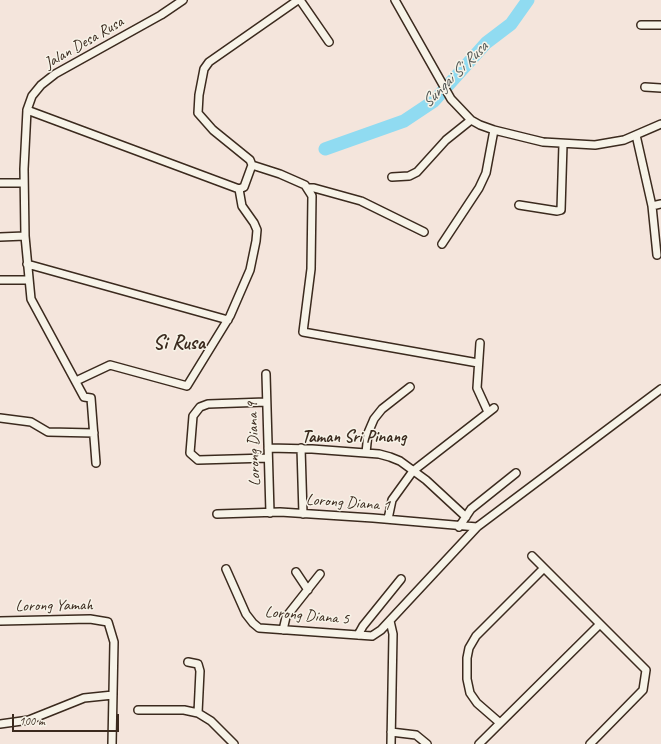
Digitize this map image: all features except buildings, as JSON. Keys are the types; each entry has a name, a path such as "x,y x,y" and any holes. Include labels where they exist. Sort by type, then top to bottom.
{"street":[{"name":"Jalan Desa Rusa","path":"94,434 91,398 84,397 32,302 25,236 24,183 27,110 32,96 41,85 55,74 161,15 183,0"},
{"path":"27,110 239,189 244,187 252,165 250,160 213,130 198,113 199,95 204,69 209,62 299,0 329,42"},
{"path":"395,0 441,84 451,99 471,120 494,130 543,142 595,145 610,143 636,135 661,124"},
{"path":"641,24 661,25"},
{"path":"645,88 661,88"},
{"path":"392,177 409,176 416,172 446,140 471,120"},
{"path":"442,244 484,178 494,130"},
{"path":"636,135 652,206 657,255"},
{"path":"519,205 557,211 561,210 563,144"},
{"path":"252,165 280,174 308,188 314,188 354,198 424,232"},
{"path":"0,183 24,183"},
{"path":"308,188 312,196 312,237 304,332 478,363"},
{"path":"76,382 110,365 187,386 228,320 250,270 257,230 242,206 239,189"},
{"path":"652,206 661,204"},
{"path":"0,236 25,236"},
{"path":"28,264 228,320"},
{"path":"0,280 29,280"},
{"path":"388,519 392,500 413,471 491,410 477,388 480,343"},
{"name":"Lorong Diana 9","path":"266,374 270,513"},
{"path":"366,453 368,433 374,420 382,409 410,387"},
{"name":"Lorong Diana 5","path":"226,569 252,623 259,628 372,636 390,621 477,527 661,389"},
{"path":"266,402 208,404 200,407 193,416 190,453 198,460 268,458"},
{"path":"0,418 31,422 48,432 94,434 96,463"},
{"path":"268,448 301,448 366,453 390,457 400,461 426,480 466,517"},
{"path":"301,448 303,514"},
{"path":"459,526 471,509 516,473"},
{"name":"Lorong Diana 1","path":"217,514 303,514 388,519 477,527"},
{"path":"532,556 646,670 646,681 643,690 590,744"},
{"path":"500,723 477,703 470,693 467,679 467,658 469,648 476,636 544,568"},
{"path":"296,572 308,590"},
{"path":"283,630 286,617 320,574"},
{"path":"358,635 363,626 400,579"},
{"name":"Lorong Yamah","path":"0,621 90,619 108,622 114,642 113,695"},
{"path":"390,621 393,634 390,744"},
{"path":"480,744 600,624"},
{"path":"188,662 198,664 200,671 198,713"},
{"path":"0,724 29,720 84,698 113,695 112,744"},
{"path":"138,710 184,710 198,713 211,722 234,744"},
{"path":"391,732 416,735 427,744"}],"waterway":[{"name":"Sungai Si Rusa","path":"325,149 404,121 434,101 486,43 511,24 528,0"}],"district":[{"name":"Si Rusa","path":"179,344"},
{"name":"Taman Sri Pinang","path":"354,438"}]}
